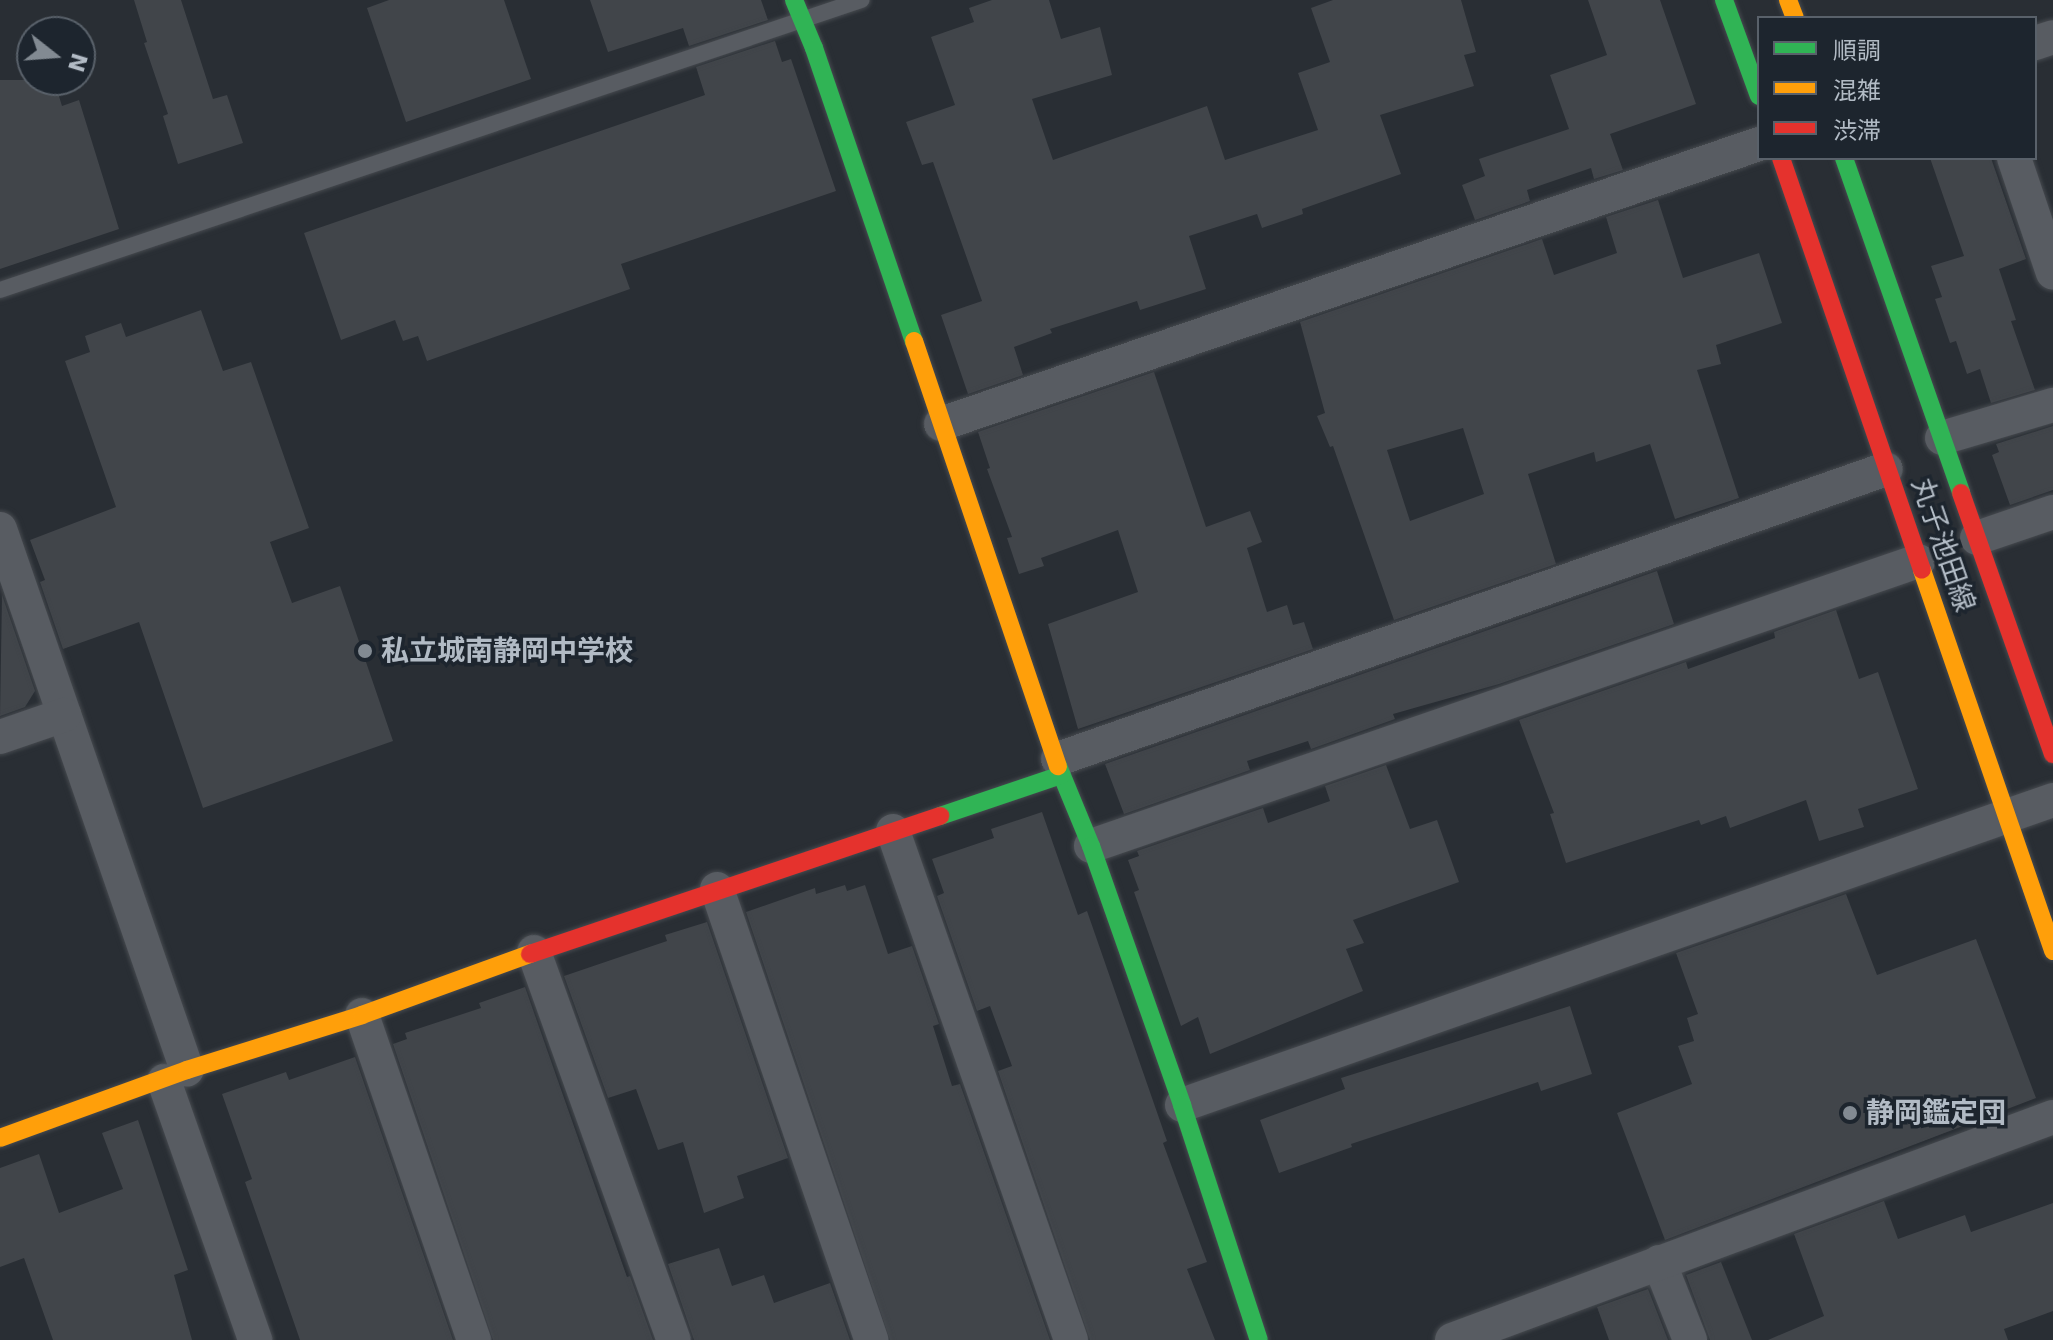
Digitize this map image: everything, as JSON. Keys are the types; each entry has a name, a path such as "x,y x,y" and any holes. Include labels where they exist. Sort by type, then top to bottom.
{"street":[{"path":"794,0 814,48 1059,767 1091,846 1182,1105 1259,1340"},
{"path":"1724,0 1757,91"},
{"path":"941,424 1757,145"},
{"name":"丸子池田線","path":"1782,160 2053,951"},
{"name":"丸子池田線","path":"1845,160 2053,754"},
{"path":"2015,160 2046,226 2053,273"},
{"path":"1942,438 2053,405"},
{"path":"0,1138 893,831 1059,767 1886,469"},
{"path":"1977,538 2053,512"},
{"path":"0,529 64,715 255,1340"},
{"path":"1091,846 1918,561"},
{"path":"0,737 64,715"},
{"path":"1182,1105 2053,800"},
{"path":"893,831 1071,1340"},
{"path":"717,889 871,1340"},
{"path":"534,952 674,1340"},
{"path":"362,1015 474,1340"},
{"path":"1452,1340 2053,1117"},
{"path":"1659,1262 1690,1340"}],"lane":[{"path":"0,290 861,0"}],"building":[{"path":"134,0 181,0 213,99 227,95 243,143 178,164 163,116 168,114 144,43 147,42"},
{"path":"389,0 504,0 531,79 406,122 367,8"},
{"path":"590,0 761,0 768,20 689,46 683,28 608,52"},
{"path":"992,0 1049,0 1061,39 1100,27 1112,75 1032,99 1053,160 1207,106 1225,160 1318,130 1298,73 1330,62 1311,8 1333,0 1461,0 1476,52 1464,55 1474,86 1380,115 1401,174 1302,209 1303,214 1262,228 1257,214 1189,236 1206,289 1140,310 1137,301 1050,329 1052,333 1014,347 1023,375 968,394 941,315 982,301 933,162 922,165 906,122 955,105 931,37 974,22 969,8"},
{"path":"1588,0 1660,0 1696,104 1610,134 1623,170 1594,179 1591,168 1527,190 1530,201 1475,220 1462,185 1485,176 1479,159 1569,129 1550,75 1607,55"},
{"path":"775,41 782,62 791,59 836,191 621,264 630,289 427,361 418,336 403,341 395,320 341,340 304,233 705,95 696,67"},
{"path":"0,80 16,80 16,96 59,96 62,106 79,100 119,229 0,269"},
{"path":"1931,160 1992,160 2026,259 1999,269 2016,320 2011,321 2035,390 1991,403 1980,369 1967,374 1956,341 1950,343 1935,299 1942,297 1931,266 1964,256"},
{"path":"1658,200 1683,278 1759,253 1782,323 1716,345 1721,364 1697,370 1739,498 1675,519 1650,444 1596,462 1594,452 1528,474 1556,564 1394,620 1333,446 1330,447 1317,416 1325,413 1300,322 1542,239 1554,275 1617,253 1606,217","holes":["1463,428 1484,494 1410,521 1387,450"]},
{"path":"201,310 223,371 251,362 309,528 270,542 292,603 340,586 393,741 203,808 139,622 63,649 40,582 45,580 30,540 116,507 65,361 90,352 85,336 121,323 126,337"},
{"path":"1154,372 1206,527 1250,511 1262,542 1247,548 1267,612 1287,605 1293,625 1304,622 1313,649 1078,729 1048,624 1138,592 1118,530 1041,558 1044,566 1019,574 1007,538 1012,537 987,469 990,468 978,432"},
{"path":"2053,426 2053,490 2010,505 1992,455 1999,452 1996,444"},
{"path":"1657,571 1674,624 1499,684 1393,714 1395,719 1311,749 1308,741 1247,761 1250,770 1124,814 1105,764"},
{"path":"2,595 35,691 25,707 0,716"},
{"path":"1836,610 1859,679 1878,672 1918,789 1858,809 1864,827 1819,841 1806,800 1730,828 1726,816 1701,825 1699,820 1566,863 1550,814 1554,813 1519,720 1686,662 1688,669 1775,638 1774,632"},
{"path":"1386,765 1410,829 1437,820 1459,882 1353,920 1364,943 1346,949 1363,991 1210,1054 1198,1017 1181,1026 1134,892 1139,890 1128,860 1139,856 1137,851 1263,808 1268,823 1330,801 1325,786"},
{"path":"1042,812 1078,915 1087,911 1167,1141 1163,1143 1207,1262 1187,1269 1215,1340 1090,1340 998,1071 1012,1066 990,1006 977,1011 937,896 944,893 932,859 994,838 991,829"},
{"path":"845,885 847,891 865,885 888,954 912,946 939,1024 933,1026 952,1086 960,1084 1050,1340 890,1340 746,912 815,888 816,894"},
{"path":"1846,894 1877,975 1976,939 2036,1098 1665,1240 1617,1113 1692,1084 1678,1046 1694,1041 1687,1018 1698,1014 1676,953"},
{"path":"707,922 788,1158 737,1176 744,1198 704,1213 683,1142 658,1150 636,1089 608,1098 564,976 667,941 665,935"},
{"path":"525,987 627,1277 630,1276 653,1340 493,1340 393,1044 407,1039 405,1033 481,1008 479,1003"},
{"path":"1570,1006 1592,1074 1541,1091 1538,1082 1351,1144 1352,1147 1279,1173 1260,1120 1345,1089 1341,1078"},
{"path":"355,1057 453,1340 300,1340 245,1182 252,1179 222,1094 286,1072 289,1080"},
{"path":"138,1120 188,1270 174,1275 192,1340 53,1340 24,1258 0,1267 0,1168 39,1154 59,1213 123,1189 102,1133"},
{"path":"1884,1201 1898,1239 1965,1215 1971,1232 2053,1203 2053,1311 2004,1329 2008,1340 1768,1340 1824,1316 1794,1234"},
{"path":"719,1248 732,1286 764,1275 774,1303 830,1283 850,1340 694,1340 668,1264"},
{"path":"1721,1262 1752,1340 1710,1340 1686,1275"},
{"path":"1648,1289 1668,1340 1609,1340 1597,1307"}],"traffic: fast":[{"path":"794,0 814,48 914,341"},
{"path":"1724,0 1757,91"},
{"path":"1845,160 1961,493"},
{"path":"1058,766 1091,846 1182,1105 1259,1340"},
{"path":"940,816 1061,775"}],"traffic: slow":[{"path":"1788,0 1794,16"},
{"path":"914,341 1058,766"},
{"path":"1922,570 2053,951"},
{"path":"0,1138 187,1070 362,1015 530,954"}],"traffic: jam":[{"path":"1782,160 1922,570"},
{"path":"1961,493 2053,754"},
{"path":"530,954 940,816"}],"place":[{"name":"私立城南静岡中学校","path":"365,651"},
{"name":"静岡鑑定団","path":"1850,1113"}]}
